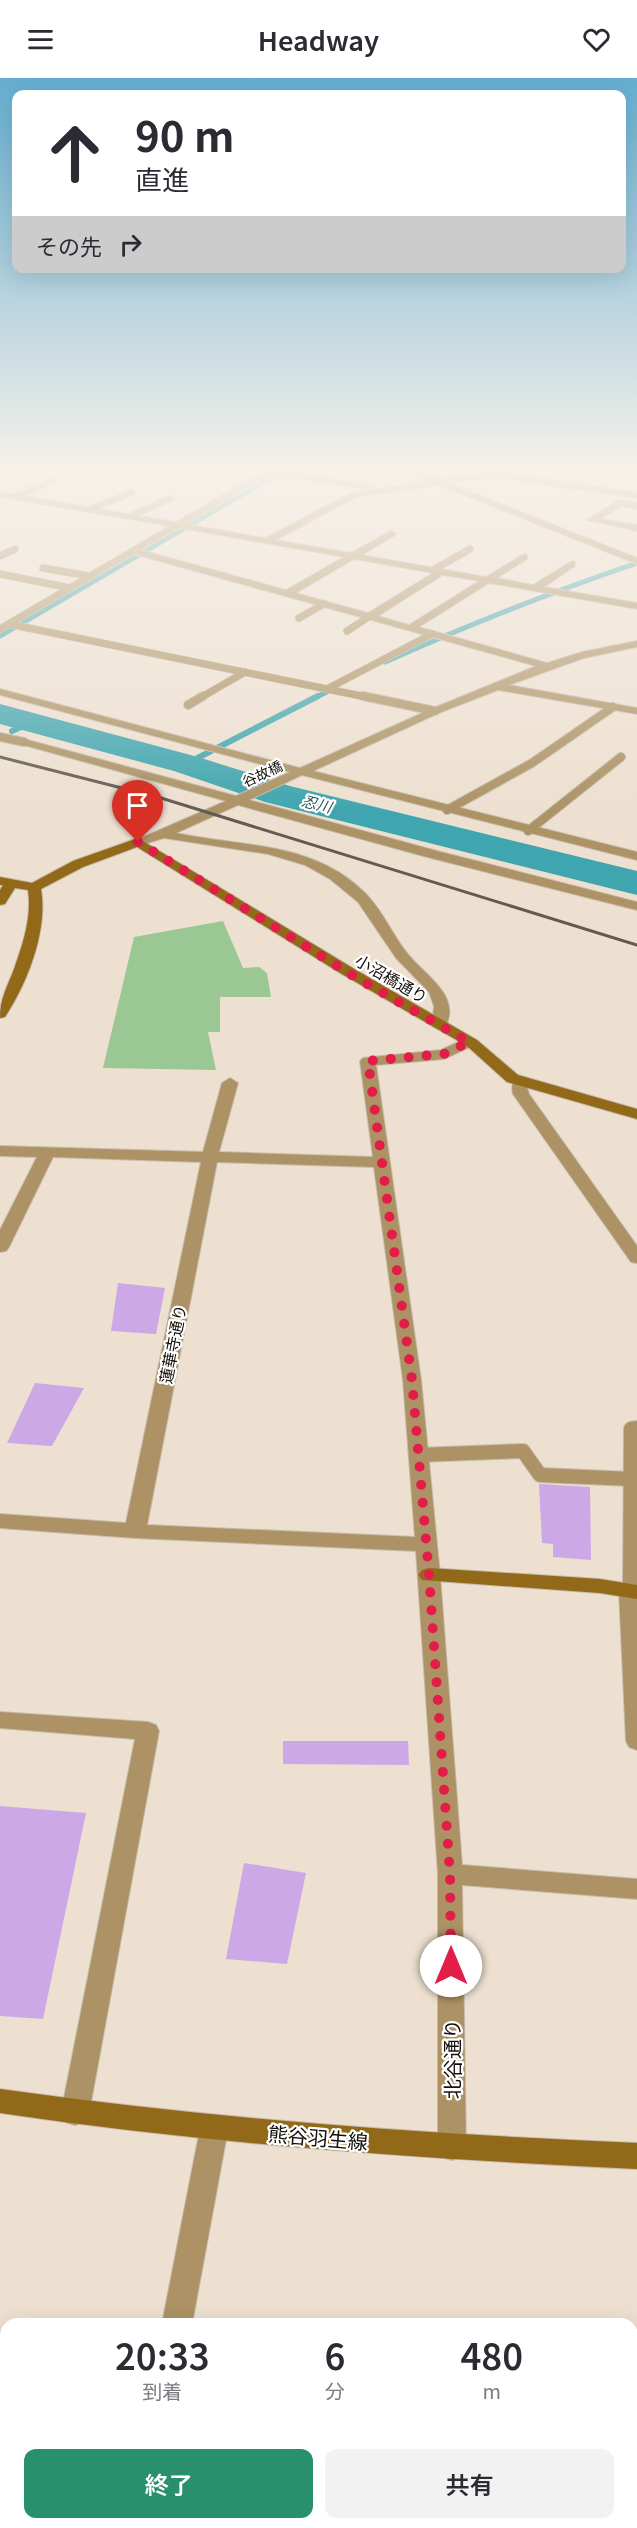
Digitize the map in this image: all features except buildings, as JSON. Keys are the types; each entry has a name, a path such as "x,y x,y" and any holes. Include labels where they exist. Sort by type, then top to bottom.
{"street":[{"path":"70,588 76,584"},
{"path":"252,584 547,666"},
{"path":"287,594 304,584"},
{"path":"370,616 417,584"},
{"path":"411,628 482,584"},
{"path":"514,584 637,606"},
{"path":"535,588 541,584"},
{"name":"谷故橋","path":"138,842 163,834 435,711 500,687 547,666 582,655 637,644"},
{"path":"500,687 637,711"},
{"path":"0,692 528,831 637,856"},
{"path":"24,742 432,855 637,906"},
{"path":"163,834 288,853 320,867 339,879 363,900 406,961 433,988 443,1007 439,1026"},
{"path":"0,901 5,883 34,887 78,864 138,842"},
{"name":"小沼橋通り","path":"138,842 355,977 484,1051 504,1075 520,1082 637,1114"},
{"path":"0,1014 34,934 38,906 34,887"},
{"name":"北谷通り","path":"452,2148 450,1874 429,1575 412,1380 368,1061 444,1054 469,1042"},
{"path":"520,1082 521,1094 637,1258"},
{"name":"蓮華寺通り","path":"135,1531 210,1157 230,1083"},
{"path":"0,1151 383,1162"},
{"path":"0,1247 47,1153"},
{"path":"0,1521 135,1531 426,1544"},
{"path":"429,1575 600,1586 633,1592 637,1742"},
{"path":"0,1720 148,1731 75,2113"},
{"path":"450,1874 637,1889"},
{"name":"熊谷羽生線","path":"0,2102 214,2129 452,2148 637,2156"},
{"path":"178,2318 214,2129"}],"lane":[{"path":"49,584 70,588"},
{"path":"0,629 70,588"},
{"path":"299,618 324,604"},
{"path":"347,631 370,616"},
{"path":"9,624 435,711"},
{"path":"327,688 432,634"},
{"path":"188,705 245,672"},
{"path":"447,810 532,763 613,707"},
{"path":"0,737 24,742"},
{"path":"528,831 621,757"},
{"path":"633,1592 631,1429 637,1428"},
{"path":"418,1455 523,1451 540,1475 631,1479"}],"green space":[{"path":"223,921 243,968 259,967 267,973 271,997 220,997 220,1032 208,1032 216,1070 103,1068 134,937"}],"waterway":[{"path":"0,636 88,584"},
{"path":"385,662 447,635 578,584"},
{"path":"315,698 336,687"},
{"path":"186,764 318,696"},
{"name":"忍川","path":"0,714 186,764 278,794 637,883"},
{"path":"12,731 32,722"}],"railway":[{"path":"0,757 161,798 637,945"}],"route":[{"path":"138,842 355,977 469,1042 444,1054 368,1061 412,1380 429,1575 450,1874 451,1966"}]}
